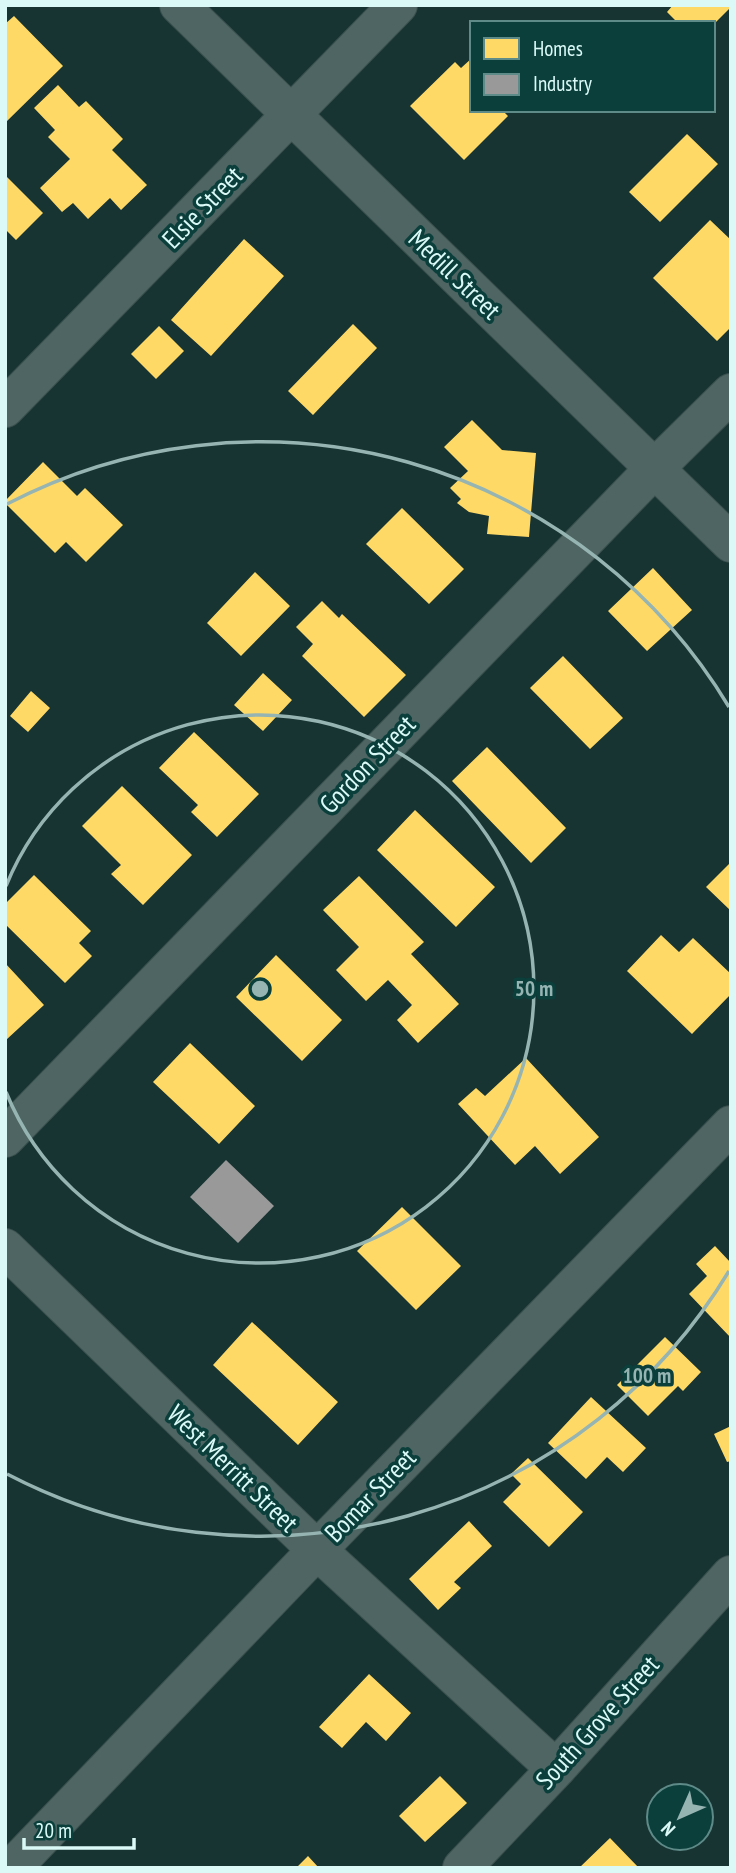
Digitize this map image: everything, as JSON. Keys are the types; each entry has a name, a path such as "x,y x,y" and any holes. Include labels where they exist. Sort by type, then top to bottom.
{"street":[{"name":"Medill Street","path":"179,5 731,543"},
{"name":"Elsie Street","path":"5,408 398,5"},
{"name":"Gordon Street","path":"5,1138 654,468 731,393"},
{"name":"Bomar Street","path":"12,1868 731,1125"},
{"name":"West Merritt Street","path":"5,1248 317,1550 556,1769"},
{"name":"South Grove Street","path":"462,1868 556,1769 731,1575"}],"building: Homes":[{"path":"673,5 731,7 715,23 676,21 667,12"},
{"path":"14,16 63,66 5,123 5,24"},
{"path":"470,60 470,112 504,112 508,116 464,160 410,106 455,62 461,68"},
{"path":"58,85 79,107 86,101 123,139 112,150 147,185 121,210 110,198 88,219 73,203 62,212 40,188 70,159 48,137 55,130 34,108"},
{"path":"687,134 718,164 660,222 629,192"},
{"path":"5,175 43,213 16,240 5,229"},
{"path":"710,220 731,240 731,327 717,341 653,278"},
{"path":"244,239 284,276 211,356 171,320"},
{"path":"353,324 377,348 313,415 288,391"},
{"path":"159,326 184,351 156,379 131,354"},
{"path":"472,420 502,450 536,453 529,537 487,534 489,516 469,512 457,503 461,499 450,488 468,471 444,447"},
{"path":"43,462 77,496 85,488 123,525 86,562 66,542 55,553 5,503"},
{"path":"402,508 464,569 429,604 366,544"},
{"path":"653,568 692,610 647,651 608,611"},
{"path":"255,572 290,606 241,656 207,623"},
{"path":"322,601 339,618 342,614 406,675 364,717 302,656 313,644 296,627"},
{"path":"563,656 623,718 590,749 530,688"},
{"path":"263,673 292,700 263,731 234,705"},
{"path":"31,691 50,708 28,732 10,716"},
{"path":"194,732 259,794 217,837 191,812 198,805 159,768"},
{"path":"487,747 566,828 531,863 452,781"},
{"path":"122,786 192,855 143,905 111,874 121,865 82,826"},
{"path":"415,810 495,887 456,927 377,850"},
{"path":"731,862 731,911 706,887"},
{"path":"34,875 91,931 79,943 92,956 65,983 5,924 5,904"},
{"path":"359,876 424,942 411,954 459,1004 418,1043 397,1020 412,1005 388,980 366,1001 336,970 359,947 323,910"},
{"path":"661,935 679,952 693,938 731,974 731,994 692,1034 627,971"},
{"path":"276,955 342,1020 302,1061 236,997"},
{"path":"5,963 44,1005 6,1040 5,1038"},
{"path":"190,1043 255,1106 219,1144 153,1082"},
{"path":"526,1058 599,1137 560,1174 535,1146 515,1165 458,1104 476,1088 485,1096"},
{"path":"402,1207 461,1266 416,1310 357,1251"},
{"path":"715,1246 731,1263 731,1338 689,1294 707,1276 696,1264"},
{"path":"252,1322 338,1402 298,1445 213,1365"},
{"path":"665,1337 701,1372 683,1391 678,1386 648,1416 617,1385"},
{"path":"591,1397 646,1448 623,1472 607,1457 586,1479 548,1443"},
{"path":"731,1426 731,1461 727,1462 714,1434"},
{"path":"528,1458 583,1512 549,1547 503,1502 521,1484 511,1474"},
{"path":"469,1521 492,1546 454,1582 461,1588 438,1610 409,1579"},
{"path":"369,1674 411,1713 386,1741 366,1722 342,1748 319,1727"},
{"path":"440,1776 467,1803 425,1842 399,1816"},
{"path":"610,1838 639,1868 579,1868"},
{"path":"308,1856 319,1868 296,1868"}],"building: Industry":[{"path":"226,1160 274,1206 238,1243 190,1197"}]}
